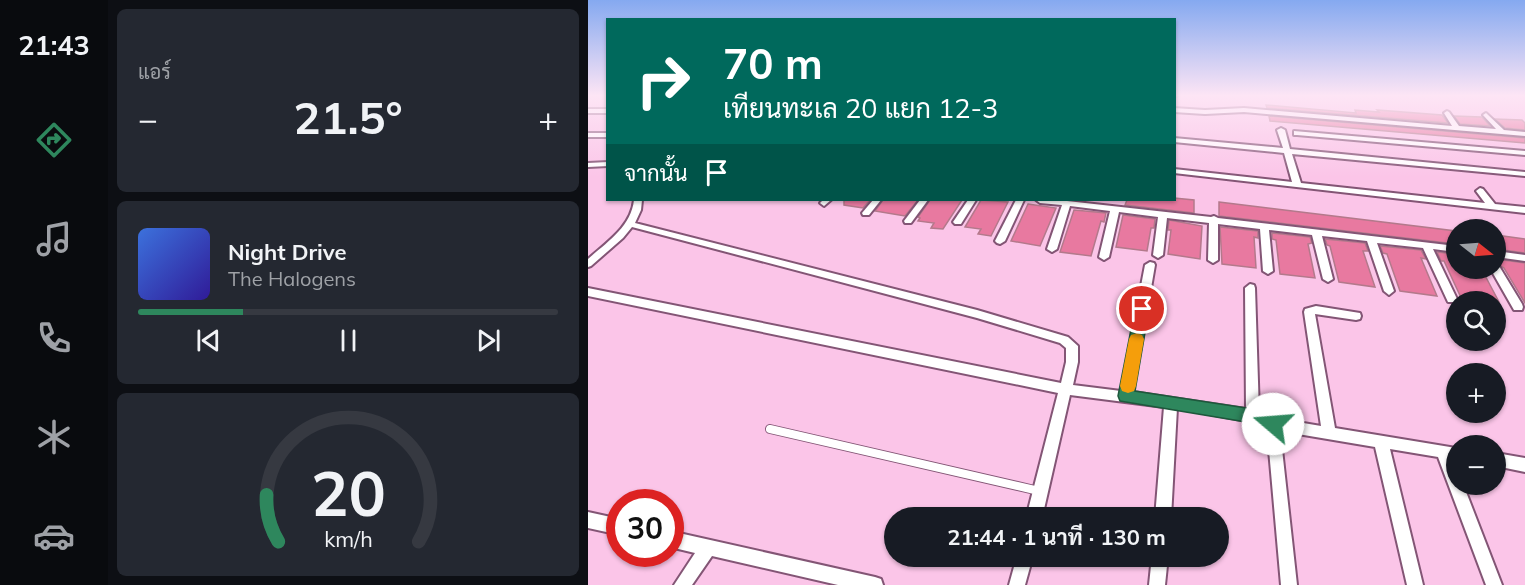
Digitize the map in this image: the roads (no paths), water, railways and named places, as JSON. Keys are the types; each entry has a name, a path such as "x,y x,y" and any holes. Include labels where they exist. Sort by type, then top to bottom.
{"street":[{"path":"1422,122 1525,134"},
{"path":"1453,122 1457,128"},
{"path":"1493,122 1501,131"},
{"path":"1281,130 1297,184"},
{"path":"1297,133 1525,153"},
{"path":"588,135 606,135"},
{"path":"1176,140 1525,174"},
{"path":"588,165 606,164"},
{"path":"1176,171 1525,210"},
{"path":"1480,191 1492,206"},
{"path":"588,264 630,224 639,209 638,201"},
{"path":"866,213 876,201"},
{"path":"908,222 923,201"},
{"path":"958,222 971,201"},
{"path":"1000,241 1020,201"},
{"path":"1049,201 1446,248"},
{"path":"1052,249 1067,203"},
{"path":"1104,257 1115,208"},
{"path":"1158,255 1163,214"},
{"path":"1213,260 1214,219"},
{"path":"630,224 977,314 1064,340 1072,346 1073,353 1037,507"},
{"path":"1264,225 1268,271"},
{"path":"1317,232 1328,279"},
{"path":"1371,239 1389,291"},
{"path":"1427,246 1448,291"},
{"path":"1506,255 1525,258"},
{"path":"1126,396 1150,266"},
{"path":"1501,279 1518,308"},
{"path":"1250,288 1253,416"},
{"path":"588,292 1065,389 1171,402 1253,416 1273,424 1446,452"},
{"path":"1329,433 1309,312 1313,310 1356,315"},
{"path":"1164,507 1171,402"},
{"path":"1273,424 1289,585"},
{"path":"1381,442 1415,585"},
{"path":"1506,462 1525,465"},
{"path":"1464,495 1494,585"},
{"path":"588,520 606,524"},
{"path":"684,541 829,580 875,585"},
{"path":"682,585 709,547"},
{"path":"1017,585 1021,567"},
{"path":"1158,585 1159,567"}],"lane":[{"path":"770,429 1041,491"}]}
